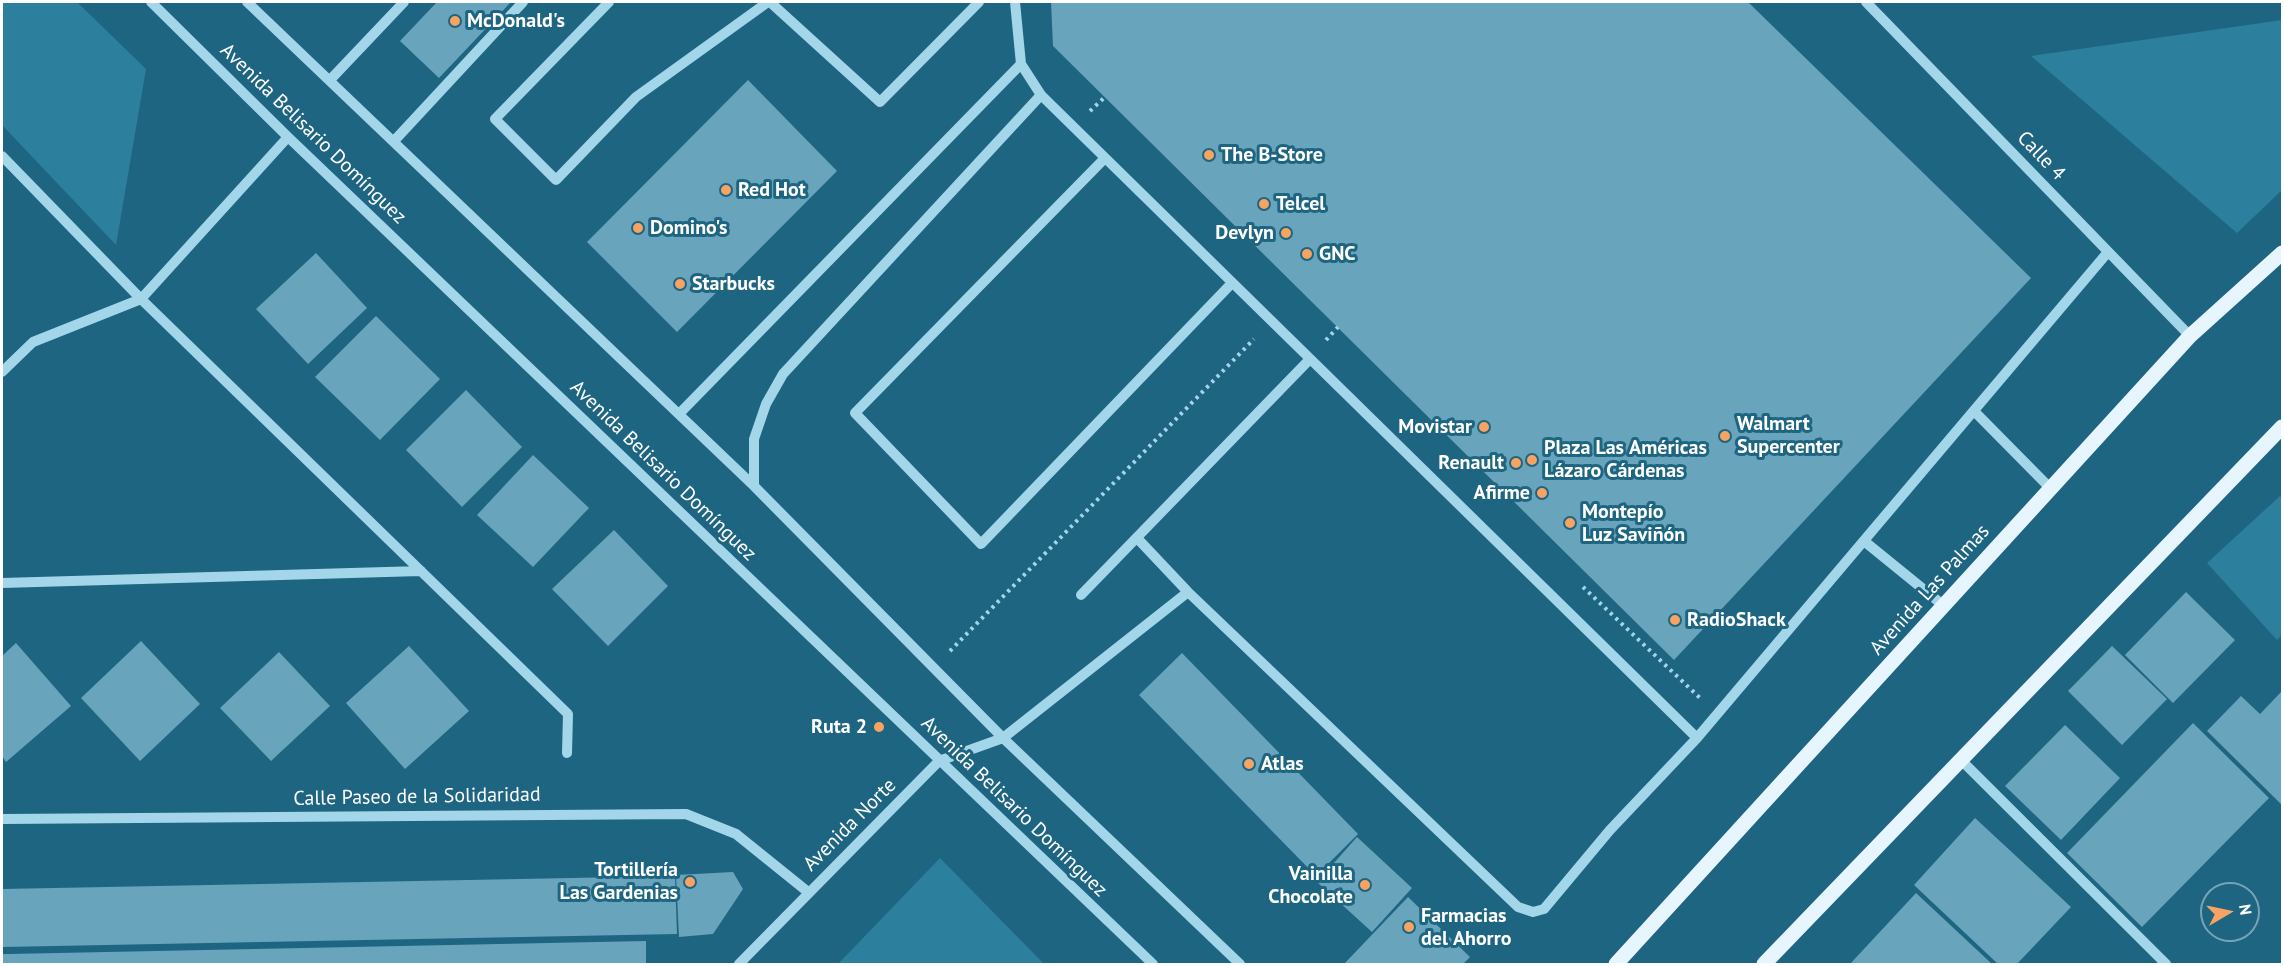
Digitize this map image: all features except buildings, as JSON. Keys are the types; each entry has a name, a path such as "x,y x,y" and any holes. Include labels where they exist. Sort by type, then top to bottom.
{"main road":[{"name":"Avenida Las Palmas","path":"1616,964 2190,336 2283,253"},
{"path":"1764,964 2283,427"}],"street":[{"name":"Avenida Belisario Domínguez","path":"151,2 288,137 1153,964"},
{"path":"246,2 754,486 1003,738 1240,964"},
{"path":"330,80 404,2"},
{"path":"394,141 523,2"},
{"path":"609,2 495,119 556,180 636,97 769,2 880,102 979,2"},
{"path":"1015,2 1021,64 1041,95 1697,738"},
{"name":"Calle 4","path":"1866,2 2190,336"},
{"path":"679,414 1021,64"},
{"path":"754,486 754,439 766,404 783,374 1041,95"},
{"path":"2,372 33,342 141,299 288,137"},
{"path":"2,156 141,299 568,714 567,753"},
{"path":"1105,158 855,414 981,544 1232,283"},
{"path":"1137,538 1188,592 1518,907 1533,912 1544,909 1610,830 1697,738 2108,252"},
{"path":"1081,595 1310,359"},
{"path":"1974,411 2050,489"},
{"path":"1864,541 1944,606"},
{"path":"2,583 421,571"},
{"name":"Avenida Norte","path":"739,964 939,761 1003,738 1188,592"},
{"path":"1961,760 2166,964"},
{"name":"Calle Paseo de la Solidaridad","path":"2,819 686,814 736,834 808,892"}],"path":[{"path":"1089,111 1105,97"},
{"path":"935,667 1271,321"},
{"path":"1323,342 1338,327"}],"shaded area":[{"path":"2,2 77,2 146,69 116,245 2,125"},
{"path":"2282,20 2282,190 2237,233 2031,56"},
{"path":"2280,496 2282,499 2282,635 2277,640 2207,563"},
{"path":"940,858 1044,964 838,964"}],"place":[{"name":"McDonald's","path":"455,21"},
{"name":"The B-Store","path":"1209,155"},
{"name":"Red Hot","path":"726,190"},
{"name":"Telcel","path":"1264,204"},
{"name":"Domino's","path":"638,228"},
{"name":"Devlyn","path":"1286,233"},
{"name":"GNC","path":"1307,254"},
{"name":"Starbucks","path":"680,284"},
{"name":"Movistar","path":"1484,427"},
{"name":"Walmart Supercenter","path":"1725,436"},
{"name":"Plaza Las Américas Lázaro Cárdenas","path":"1532,460"},
{"name":"Renault","path":"1516,463"},
{"name":"Afirme","path":"1542,493"},
{"name":"Montepío Luz Saviñón","path":"1570,523"},
{"name":"RadioShack","path":"1675,620"},
{"name":"Ruta 2","path":"879,727"},
{"name":"Atlas","path":"1249,764"},
{"name":"Tortillería Las Gardenias","path":"690,882"},
{"name":"Vainilla Chocolate","path":"1365,885"},
{"name":"Farmacias del Ahorro","path":"1409,927"}]}
